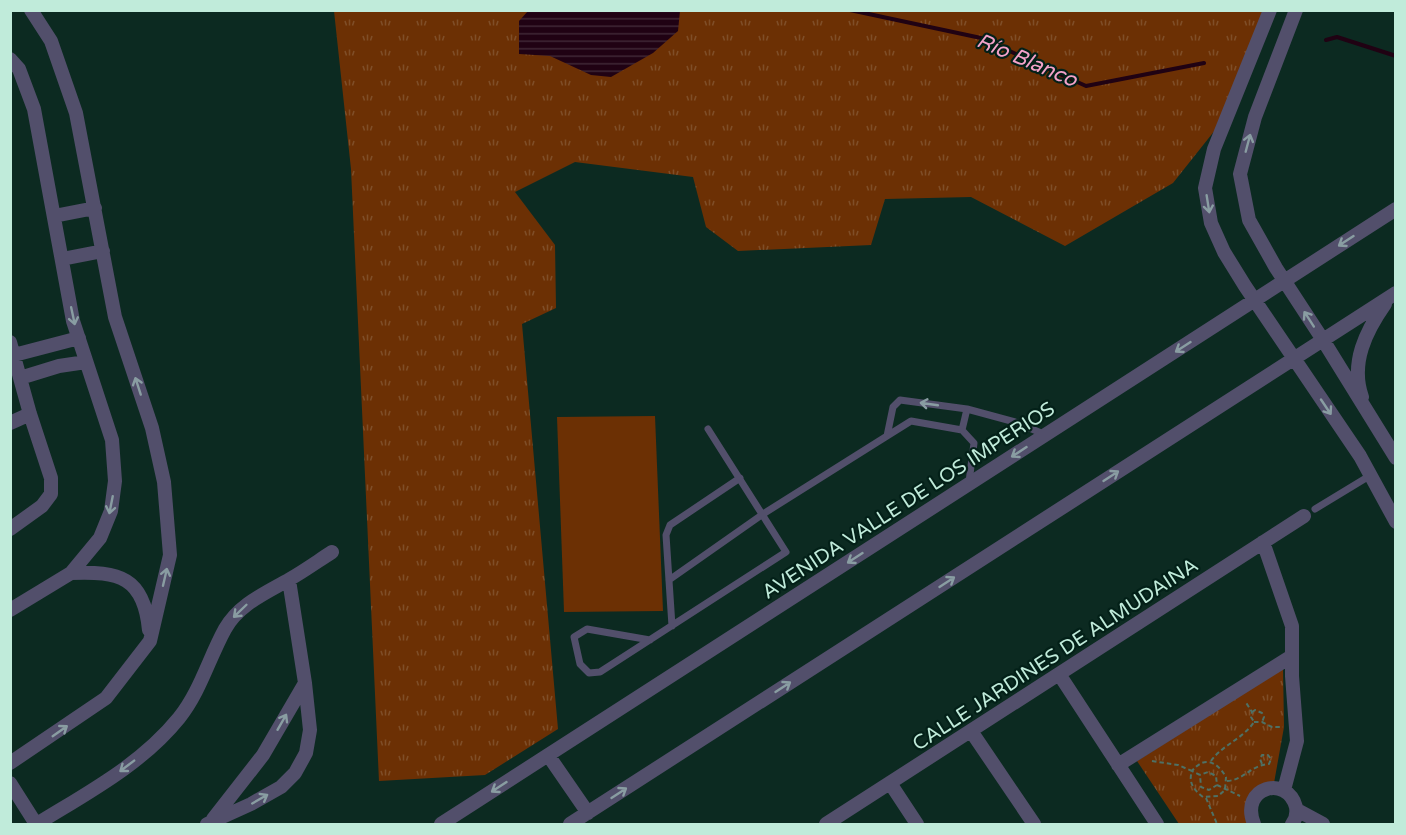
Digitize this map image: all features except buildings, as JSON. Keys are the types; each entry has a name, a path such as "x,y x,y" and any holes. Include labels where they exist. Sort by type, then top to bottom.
{"street":[{"path":"10,762 106,698 150,641 170,555 164,482 152,428 116,317 76,113 51,41 31,10"},
{"path":"1270,10 1214,149 1206,188 1211,223 1224,252 1254,301 1371,475 1395,522"},
{"path":"1296,10 1255,117 1240,174 1249,219 1284,281 1395,458"},
{"path":"10,610 70,573 99,538 111,511 115,481 112,440 74,321 34,110 15,64"},
{"path":"1248,65 1273,72"},
{"path":"54,216 95,208"},
{"name":"AVENIDA VALLE DE LOS IMPERIOS","path":"441,825 1395,209"},
{"path":"62,259 103,251"},
{"path":"570,825 1393,295"},
{"path":"1368,413 1358,384 1359,352 1370,325 1393,295"},
{"path":"10,530 42,506 51,494 51,478 12,348 79,338"},
{"path":"20,378 59,366 86,362"},
{"path":"10,423 30,414"},
{"name":"CALLE JARDINES DE ALMUDAINA","path":"826,825 1310,512"},
{"path":"1263,542 1292,626 1297,741 1284,790"},
{"path":"10,783 36,825 57,819 148,750 180,717 198,687 226,627 237,613 254,599 332,552"},
{"path":"70,573 97,572 119,576 136,589 147,610 150,641"},
{"path":"209,823 281,787 295,773 306,753 310,730 289,580"},
{"path":"1118,765 1292,656"},
{"path":"1059,674 1157,825"},
{"path":"209,823 263,756 305,683"},
{"path":"971,731 1034,825"},
{"path":"548,755 588,813"},
{"path":"890,783 917,825"},
{"path":"1254,825 1250,814 1251,801 1260,792 1272,788 1284,790 1293,798 1297,810 1292,825"},
{"path":"1297,810 1323,825"}],"lane":[{"path":"887,436 893,407 900,400 967,409 1046,435"},
{"path":"962,430 967,409"},
{"path":"669,580 763,514 911,421 962,430 974,443 969,484"},
{"path":"650,640 587,629 574,638 580,664 589,673 600,672 672,626 786,552 708,429"},
{"path":"1310,512 1371,475"},
{"path":"672,626 666,535 670,525 740,478"}],"path":[{"path":"1242,696 1252,712 1251,717 1254,722"},
{"path":"1252,712 1259,710 1264,717 1262,722"},
{"path":"1211,761 1221,769 1227,782 1225,790 1218,796 1206,798 1197,793 1192,786 1190,777 1198,764 1211,761 1216,753 1241,737 1254,722 1262,722 1272,727 1283,727"},
{"path":"1147,761 1178,765 1200,775 1212,773 1216,776 1216,785"},
{"path":"1227,782 1240,778 1248,770 1262,764"},
{"path":"1200,775 1201,787 1209,790 1216,785"},
{"path":"1216,785 1246,798"},
{"path":"1206,798 1216,825"}],"green space":[{"path":"334,11 1264,11 1227,115 1173,183 1065,246 971,197 885,199 871,245 738,251 706,227 693,177 575,162 515,192 555,245 556,308 522,324 558,729 485,775 379,781 351,169"},
{"path":"655,416 663,611 564,612 557,417"},
{"path":"1283,668 1284,727 1274,783 1259,787 1249,824 1179,824 1137,761"}],"shaded area":[{"path":"528,11 680,11 678,31 653,53 611,77 591,75 550,56 519,54 519,21"}],"waterway":[{"name":"Río Blanco","path":"850,10 981,38 1086,86 1204,63"},
{"name":"Río Blanco","path":"1326,40 1337,37 1396,56"}]}
